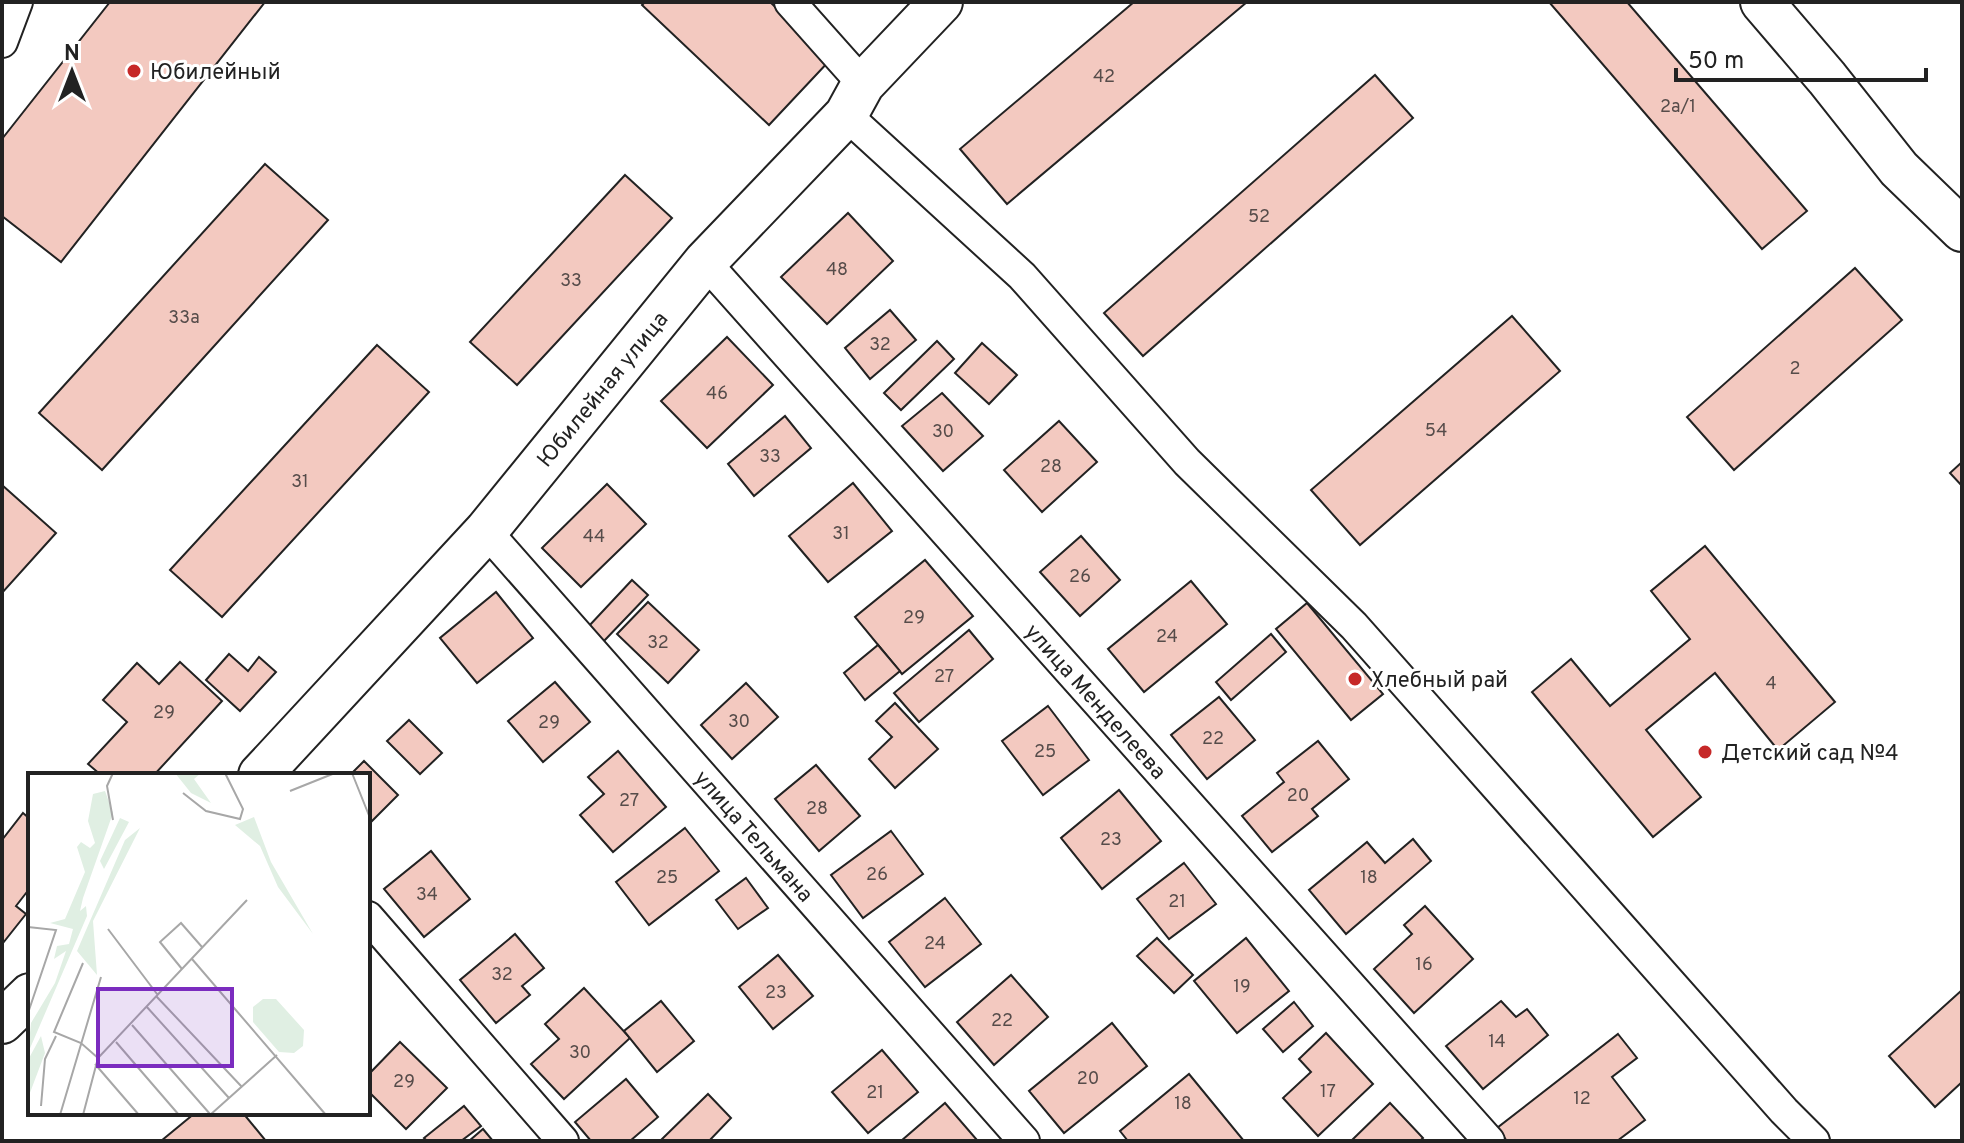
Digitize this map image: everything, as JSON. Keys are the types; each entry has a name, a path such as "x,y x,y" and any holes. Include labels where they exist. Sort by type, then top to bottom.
{"street":[{"path":"2,42 17,2"},
{"path":"790,2 854,100 1022,276 1187,462 1354,626 1814,1141"},
{"name":"Юбилейная улица","path":"262,773 486,531 705,262 941,2"},
{"path":"1762,2 1899,169 1962,230"},
{"name":"улица Менделеева","path":"705,262 1489,1141"},
{"name":"улица Тельмана","path":"486,531 1024,1141"},
{"path":"370,919 563,1141"},
{"path":"2,1022 28,997"}],"building":[{"name":"Юбилейный","path":"110,2 265,2 61,262 2,216 2,139"},
{"path":"645,2 770,2 831,59 769,125 642,5"},
{"path":"1134,2 1247,2 1007,204 960,149"},
{"path":"1549,2 1627,2 1807,211 1762,249"},
{"path":"1375,75 1413,118 1143,356 1104,313"},
{"path":"265,164 328,220 102,470 39,413"},
{"path":"625,175 672,218 517,385 470,342"},
{"path":"848,213 893,261 827,324 781,277"},
{"path":"1855,268 1902,320 1734,470 1687,417"},
{"path":"890,310 916,340 870,379 845,348"},
{"path":"1512,316 1560,371 1360,545 1311,490"},
{"path":"727,337 773,385 707,448 661,401"},
{"path":"937,341 954,359 901,410 884,393"},
{"path":"982,343 1017,375 989,404 955,373"},
{"path":"377,345 429,392 222,617 170,570"},
{"path":"942,393 983,436 943,471 902,426"},
{"path":"785,416 811,448 754,496 728,464"},
{"path":"1059,421 1097,462 1042,512 1004,470"},
{"path":"1962,462 1962,486 1950,473"},
{"path":"853,483 892,531 828,582 789,536"},
{"path":"607,484 646,524 581,587 542,548"},
{"path":"2,485 56,533 2,593"},
{"path":"1081,536 1120,580 1080,616 1040,572"},
{"path":"1705,546 1835,702 1778,750 1715,673 1646,730 1701,797 1653,837 1532,692 1571,659 1610,706 1690,639 1651,591"},
{"path":"925,560 973,616 902,674 855,617"},
{"path":"632,580 648,595 603,642 588,627"},
{"path":"1191,581 1227,624 1144,692 1108,649"},
{"path":"496,592 533,638 477,683 440,638"},
{"path":"648,602 699,650 668,683 617,634"},
{"path":"1307,603 1383,694 1351,720 1276,629"},
{"path":"969,630 993,659 919,722 894,693"},
{"path":"1271,634 1286,652 1231,700 1216,682"},
{"path":"878,645 900,671 865,700 844,673"},
{"path":"229,654 248,671 259,657 276,672 240,711 206,680"},
{"path":"180,662 222,701 156,773 99,773 88,764 127,722 103,700 137,663 159,684"},
{"path":"555,682 590,722 543,762 508,721"},
{"path":"746,683 778,717 732,759 701,725"},
{"path":"1219,697 1255,740 1207,779 1171,735"},
{"path":"895,703 938,749 895,788 869,759 892,737 876,721"},
{"path":"1048,706 1089,760 1043,795 1002,741"},
{"path":"409,720 442,753 420,774 387,741"},
{"path":"1318,741 1349,779 1312,809 1318,816 1272,852 1242,816 1284,782 1277,773"},
{"path":"618,751 666,807 613,852 580,815 604,794 588,777"},
{"path":"364,761 398,795 370,823 370,773 352,773"},
{"path":"816,765 860,816 819,851 775,799"},
{"path":"1119,790 1161,841 1102,889 1061,838"},
{"path":"23,813 28,817 28,891 16,906 26,914 3,943 2,840"},
{"path":"685,828 719,871 649,925 616,882"},
{"path":"891,831 923,874 863,918 831,875"},
{"path":"1413,839 1431,861 1346,934 1309,890 1367,842 1385,863"},
{"path":"431,851 470,899 424,937 384,889"},
{"path":"1184,863 1216,904 1169,939 1137,899"},
{"path":"746,878 768,908 738,929 716,900"},
{"path":"945,898 981,944 925,987 889,942"},
{"path":"1425,906 1473,959 1414,1013 1374,969 1412,934 1404,925"},
{"path":"515,934 544,968 522,986 530,995 496,1023 460,980"},
{"path":"1157,938 1193,975 1174,993 1137,956"},
{"path":"1246,938 1289,991 1237,1033 1194,981"},
{"path":"778,955 813,996 773,1029 739,987"},
{"path":"1011,975 1048,1017 994,1065 957,1022"},
{"path":"584,988 630,1038 564,1099 531,1064 559,1039 545,1024"},
{"path":"1962,990 1962,1082 1935,1107 1889,1056"},
{"path":"661,1001 694,1041 657,1072 624,1031"},
{"path":"1501,1001 1516,1017 1527,1009 1548,1035 1483,1089 1446,1046"},
{"path":"1294,1002 1313,1026 1283,1052 1263,1029"},
{"path":"1112,1023 1147,1066 1064,1133 1029,1091"},
{"path":"1326,1033 1373,1084 1318,1136 1283,1098 1311,1072 1299,1059"},
{"path":"1618,1034 1637,1058 1612,1077 1645,1120 1617,1141 1507,1141 1497,1128"},
{"path":"400,1042 447,1088 406,1129 370,1093 370,1073"},
{"path":"882,1050 918,1092 868,1133 832,1092"},
{"path":"1189,1074 1244,1141 1128,1141 1120,1131"},
{"path":"626,1079 658,1117 630,1141 591,1141 575,1122"},
{"path":"708,1094 731,1118 709,1141 660,1141"},
{"path":"945,1103 977,1140 901,1141"},
{"path":"1390,1103 1423,1138 1420,1141 1351,1141"},
{"path":"464,1106 481,1126 461,1141 427,1141 424,1138"},
{"path":"193,1115 245,1115 266,1141 161,1141"},
{"path":"483,1129 493,1141 469,1141"}],"place":[{"name":"Юбилейный","path":"134,71"},
{"name":"Хлебный рай","path":"1355,679"},
{"name":"Детский сад №4","path":"1705,752"}]}
